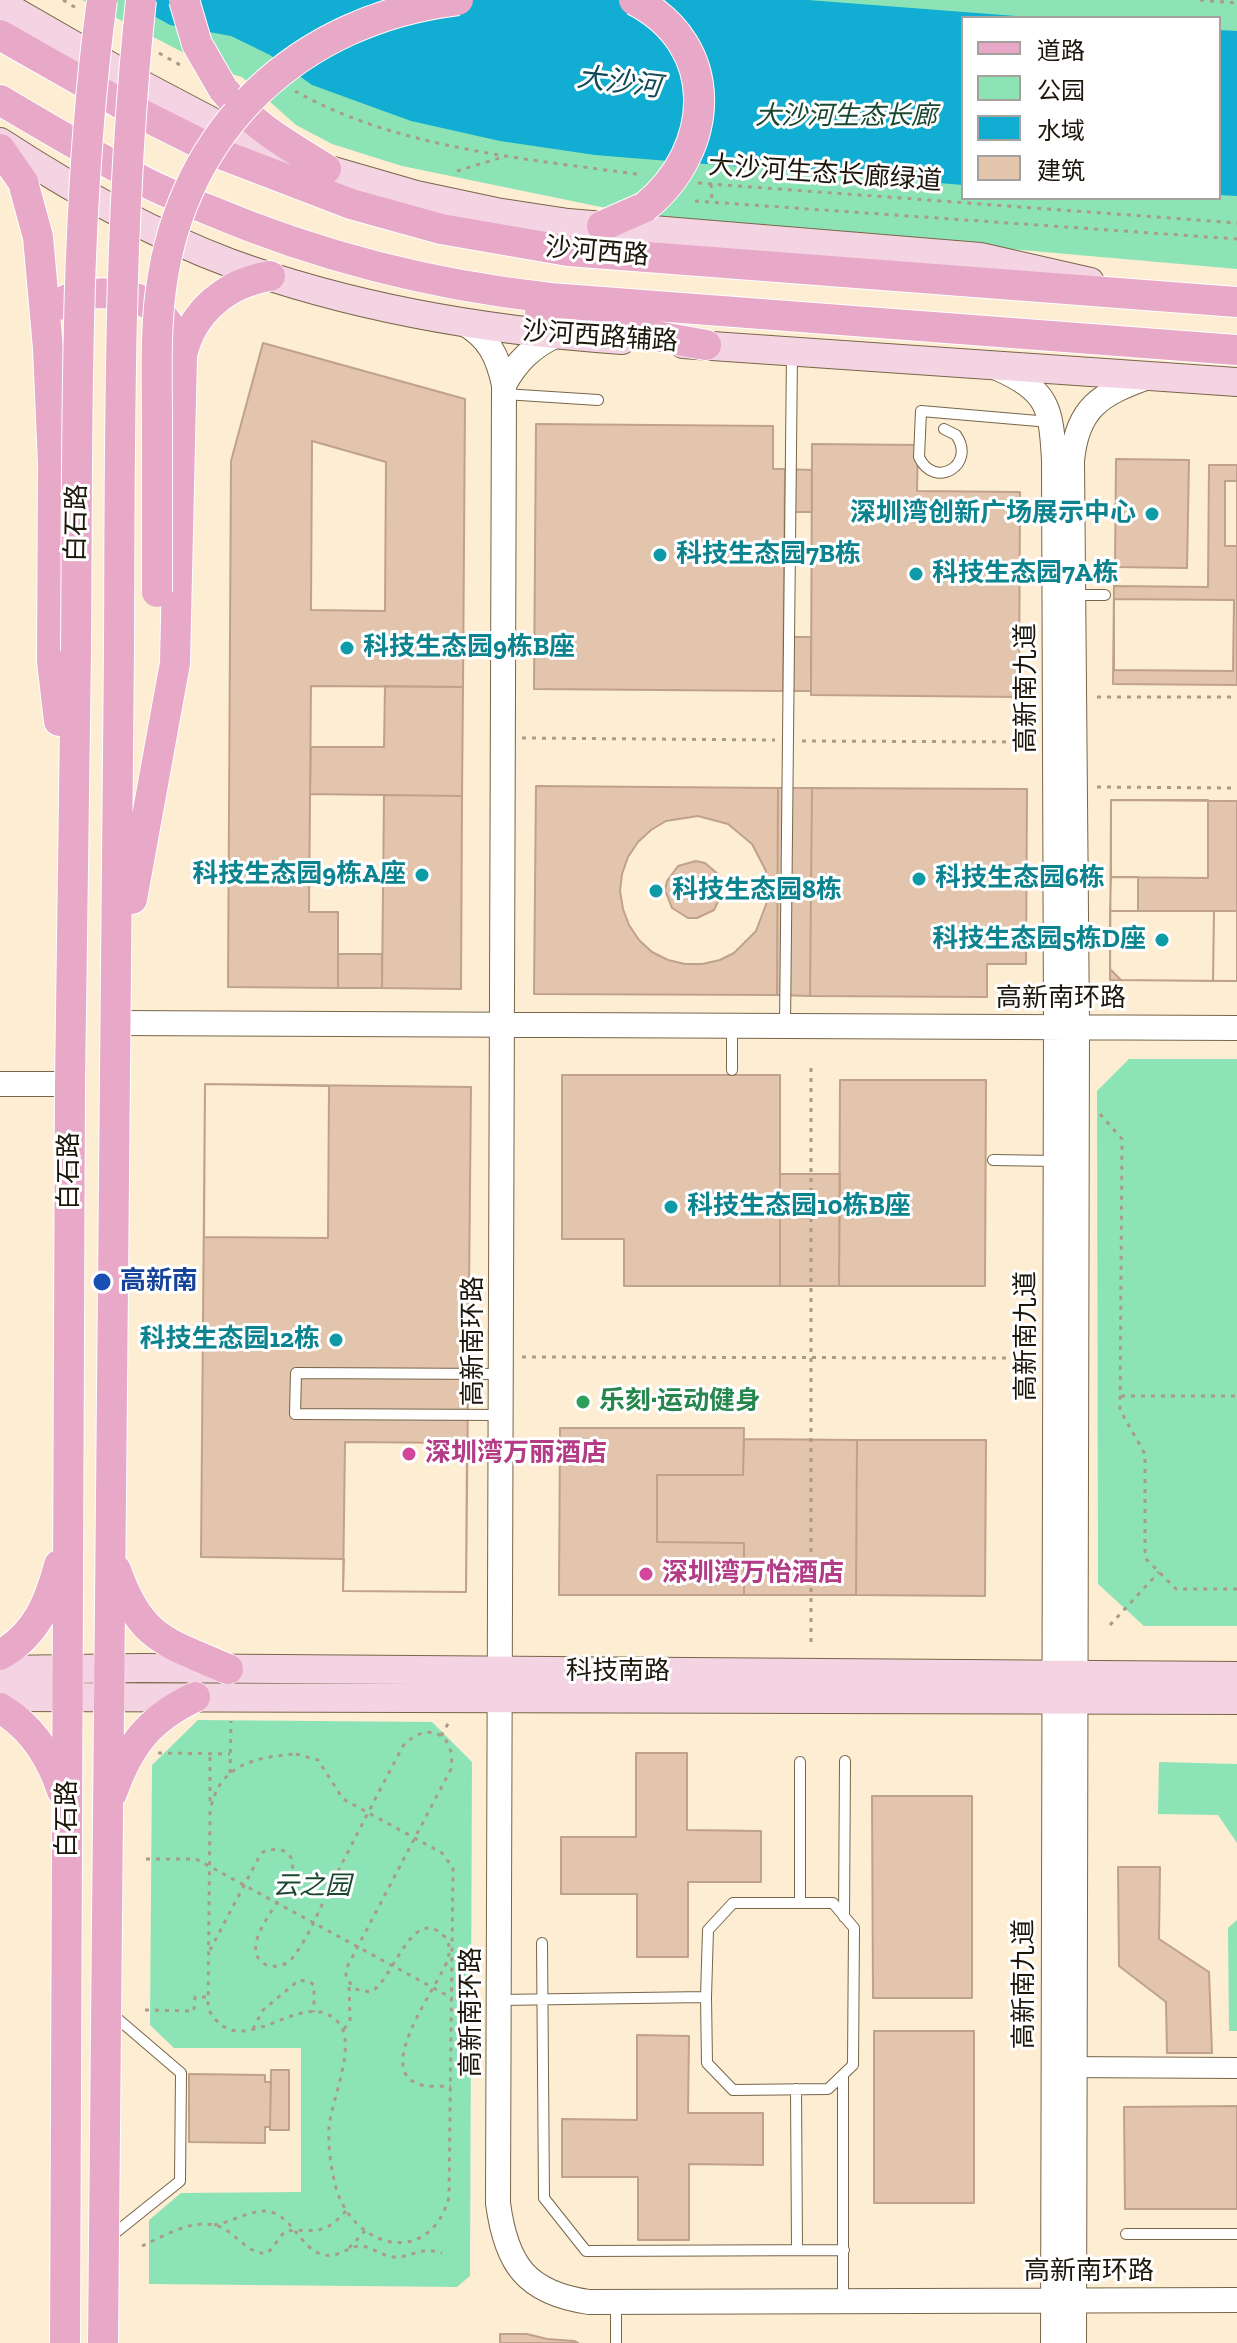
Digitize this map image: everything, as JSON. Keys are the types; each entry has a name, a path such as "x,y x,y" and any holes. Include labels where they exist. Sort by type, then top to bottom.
{"main road":[{"name":"白石路","path":"103,2343 106,1810 118,971 122,255 141,0"},
{"path":"184,0 197,44 235,104 263,129 326,169"},
{"path":"157,767 158,315 172,240 201,170 236,114 263,86 298,57 335,35 378,17 417,6 458,0"},
{"path":"602,226 645,207 666,188 689,154 696,128 699,89 690,58 662,19 634,0"},
{"path":"0,3 186,109 260,144 368,182 459,205 602,226 980,257 1166,296"},
{"name":"白石路","path":"65,2343 72,846 81,275 90,124 91,5"},
{"name":"沙河西路","path":"0,35 138,113 223,155 351,204 441,229 568,251 1237,302"},
{"name":"沙河西路","path":"0,100 103,160 241,224 324,253 414,277 550,298 1237,350"},
{"name":"沙河西路辅路","path":"0,142 154,230 229,263 373,304 463,323 557,335 1237,382"},
{"path":"0,149 23,182 38,237 48,348 53,464 52,661 72,846"},
{"path":"180,370 185,341 208,307 239,284 270,276"},
{"path":"414,277 581,321 706,345"},
{"path":"48,348 53,314 67,298 129,297 152,306 169,325 179,351 176,640 170,695 118,971"},
{"path":"0,1655 29,1634 50,1598 69,1516"},
{"path":"110,1553 124,1593 144,1626 178,1648 228,1669"},
{"name":"科技南路","path":"0,1670 68,1682 108,1682 228,1669 502,1685"},
{"name":"科技南路","path":"1065,1688 1237,1676"},
{"name":"科技南路","path":"0,1697 68,1682"},
{"name":"科技南路","path":"108,1682 195,1697 502,1685 1065,1688 1237,1700"},
{"path":"106,1810 120,1770 136,1742 168,1710 195,1697"},
{"path":"0,1708 23,1725 47,1756 68,1810"}],"street":[{"path":"463,323 478,331 486,340 501,368 504,389 501,1024"},
{"path":"504,389 517,363 557,335"},
{"name":"高新南九道","path":"985,363 1030,385 1040,394 1050,422 1054,460 1066,1027 1055,1161 1065,1688"},
{"name":"高新南九道","path":"1074,2343 1064,2300 1066,1027 1073,595 1072,461 1078,428 1098,399 1150,376"},
{"name":"高新南环路","path":"116,1023 1237,1028"},
{"name":"高新南环路","path":"501,1024 502,1685 498,2203 502,2232 510,2254 525,2277 543,2290 564,2299 616,2302 1237,2300"},
{"path":"0,1084 70,1084"},
{"path":"1064,2067 1237,2068"},
{"name":"高新南九道","path":"1053,2343 1064,2300"}],"lane":[{"path":"785,1026 792,351"},
{"path":"504,389 598,400"},
{"path":"944,429 956,435 962,454 960,461 949,471 935,472 928,469 919,457 921,411 1050,422"},
{"path":"1073,595 1105,595"},
{"path":"732,1025 732,1070"},
{"path":"993,1160 1055,1161"},
{"path":"502,1374 296,1373 295,1400 295,1414 502,1415"},
{"path":"844,1917 845,1761"},
{"path":"800,1762 800,1903"},
{"path":"733,1903 833,1903 844,1917 854,1928 853,2065 828,2089 733,2090 707,2063 708,1930 733,1903"},
{"path":"542,1943 544,2198 586,2251 844,2250"},
{"path":"500,2000 706,1997"},
{"path":"103,2243 180,2181 181,2073 104,2008"},
{"path":"843,2075 843,2302"},
{"path":"796,2089 797,2250"},
{"path":"1126,2234 1237,2234"},
{"path":"616,2302 616,2343"}],"path":[{"path":"63,0 91,5"},
{"path":"1200,0 1237,3"},
{"path":"292,89 332,111 419,138 507,156 648,176"},
{"path":"457,171 507,156"},
{"name":"大沙河生态长廊绿道","path":"695,182 1237,223"},
{"path":"711,184 712,202"},
{"path":"695,201 1237,239"},
{"path":"1095,697 1237,697"},
{"path":"1096,787 1237,788"},
{"path":"811,1064 811,1642"},
{"path":"1092,1105 1122,1139 1120,1410 1145,1454 1145,1558 1176,1589 1237,1589"},
{"path":"522,1357 1025,1358"},
{"path":"1120,1396 1237,1396"},
{"path":"1110,1625 1160,1572"},
{"path":"230,1773 231,1716"},
{"path":"441,1736 452,1717"},
{"path":"208,1953 263,1852 269,1849 285,1851 290,1857 292,1873 256,1943 256,1953 265,1965 273,1967 287,1963 294,1957 403,1746 411,1737 425,1732 441,1736 451,1748 451,1769 346,1969 350,2021 343,2030"},
{"path":"155,1753 230,1754"},
{"path":"210,1754 208,2008 219,2024 228,2029 252,2030 278,2023 295,2014 314,2012 331,2016 343,2030 344,2061 333,2100 329,2132 333,2173 346,2211 351,2220 379,2239 393,2242 415,2240 436,2226 445,2212 449,2197 453,1868 442,1853 337,1794 325,1768 309,1756 267,1756 248,1762 218,1785 212,1797 210,1813"},
{"path":"146,1859 196,1859 452,1998"},
{"path":"349,1984 362,1992 370,1992 382,1984 408,1939 420,1930 442,1933 451,1953 407,2039 401,2063 403,2072 417,2084 451,2086"},
{"path":"252,2030 263,2010 299,1980 314,1985 314,2012"},
{"path":"145,2010 194,2011 195,1997 207,1997"},
{"path":"142,2246 197,2224 214,2225 260,2211 269,2212 296,2230 321,2255 330,2256 359,2246 394,2257 417,2250 442,2253"},
{"path":"214,2225 239,2239 253,2252 261,2254 268,2253 285,2231 324,2230 346,2211"},
{"path":"346,2250 365,2231"},
{"path":"415,2240 417,2250"}],"green space":[{"name":"大沙河生态长廊","path":"82,0 1237,0 1237,269 681,220 601,207 402,166 332,144 296,125 242,77 217,70"},
{"path":"1129,1059 1237,1059 1237,1626 1144,1626 1098,1584 1097,1091"},
{"name":"云之园","path":"198,1720 432,1722 472,1762 470,2276 457,2287 149,2284 149,2220 181,2193 301,2192 301,2048 174,2048 150,2025 152,1765"},
{"path":"1159,1762 1237,1764 1237,1843 1218,1815 1158,1814"},
{"path":"1237,1920 1237,2031 1229,2031 1228,1928"}],"water":[{"name":"大沙河生态长廊","path":"125,0 808,0 1016,16 961,16 961,185 595,155 500,141 411,121 312,85 270,55 231,36 170,25"},
{"path":"1221,30 1237,31 1237,196 1221,195"}],"building":[{"name":"科技生态园9栋B座","path":"263,343 465,399 463,687 311,686 309,912 338,912 338,988 228,987 231,461","holes":["312,441 386,462 385,611 311,610"]},
{"name":"科技生态园7B栋","path":"536,424 773,426 773,469 785,469 783,691 534,689"},
{"name":"科技生态园7A栋","path":"812,444 918,445 917,491 1020,492 1019,697 811,695"},
{"name":"深圳湾创新广场展示中心","path":"1116,459 1189,460 1187,568 1115,567"},
{"path":"1209,465 1237,465 1237,685 1113,684 1114,586 1208,587"},
{"path":"785,469 812,470 812,512 785,512"},
{"path":"1225,481 1237,481 1237,546 1225,546"},
{"path":"1114,599 1234,600 1233,671 1114,670"},
{"path":"784,637 811,637 811,691 783,691"},
{"path":"385,686 463,687 462,796 310,794 311,747 384,747"},
{"name":"科技生态园8栋","path":"536,786 778,788 777,995 534,994"},
{"path":"778,788 812,788 810,996 777,995"},
{"name":"科技生态园6栋","path":"812,788 1027,789 1026,964 987,964 987,997 810,996"},
{"name":"科技生态园9栋A座","path":"384,795 462,796 461,989 382,988"},
{"path":"1111,800 1237,801 1237,981 1110,980"},
{"path":"1111,800 1208,800 1208,878 1111,877"},
{"path":"698,816 728,824 752,844 766,871 767,902 756,931 734,953 720,960 685,964 668,960 652,952 629,925 620,891 628,857 638,842 666,821","holes":["696,861 705,863 719,875 722,893 714,910 697,918 688,918 672,908 665,890 667,881 678,866"]},
{"path":"1111,877 1138,877 1138,911 1110,911"},
{"name":"科技生态园5栋D座","path":"1110,911 1214,911 1213,981 1121,980 1110,969"},
{"path":"1214,911 1237,911 1237,981 1213,981"},
{"path":"338,954 382,954 382,988 338,988"},
{"name":"科技生态园10栋B座","path":"562,1075 780,1075 780,1286 624,1286 624,1239 562,1239"},
{"path":"840,1080 986,1080 985,1286 839,1286"},
{"path":"205,1084 329,1086 328,1238 204,1237"},
{"name":"科技生态园12栋","path":"205,1084 471,1087 466,1592 343,1591 344,1559 201,1557"},
{"path":"780,1174 840,1174 839,1286 780,1286"},
{"path":"560,1428 744,1428 743,1475 657,1475 657,1542 744,1543 744,1595 559,1595"},
{"path":"744,1439 857,1440 856,1595 744,1595 744,1543 657,1542 657,1475 743,1475"},
{"path":"857,1440 986,1440 985,1596 856,1595"},
{"path":"345,1442 467,1443 466,1592 343,1591"},
{"path":"636,1753 687,1753 687,1830 761,1831 761,1882 688,1882 688,1957 637,1957 637,1894 561,1894 561,1837 636,1837"},
{"path":"872,1796 972,1796 972,1998 873,1998"},
{"path":"1118,1867 1160,1867 1159,1939 1209,1972 1212,2053 1167,2053 1166,2002 1119,1966"},
{"path":"874,2031 974,2031 974,2203 874,2203"},
{"path":"637,2035 689,2036 688,2113 763,2113 763,2165 689,2164 689,2240 638,2240 638,2177 562,2177 562,2119 637,2120"},
{"path":"271,2070 289,2070 289,2130 270,2130"},
{"path":"189,2074 265,2075 265,2082 271,2082 270,2127 265,2127 265,2143 189,2142"},
{"path":"1237,2106 1237,2209 1125,2209 1124,2107"},
{"path":"500,2334 527,2334 578,2343 500,2343"}],"place":[{"name":"深圳湾创新广场展示中心","path":"1152,514"},
{"name":"科技生态园7B栋","path":"660,555"},
{"name":"科技生态园7A栋","path":"916,574"},
{"name":"科技生态园9栋B座","path":"347,648"},
{"name":"科技生态园9栋A座","path":"422,875"},
{"name":"科技生态园6栋","path":"919,879"},
{"name":"科技生态园8栋","path":"656,891"},
{"name":"科技生态园5栋D座","path":"1162,940"},
{"name":"科技生态园10栋B座","path":"671,1207"},
{"name":"高新南","path":"102,1282"},
{"name":"科技生态园12栋","path":"336,1340"},
{"name":"乐刻·运动健身","path":"583,1402"},
{"name":"深圳湾万丽酒店","path":"409,1454"},
{"name":"深圳湾万怡酒店","path":"646,1574"}],"water label":[{"name":"大沙河","path":"619,83"}]}
